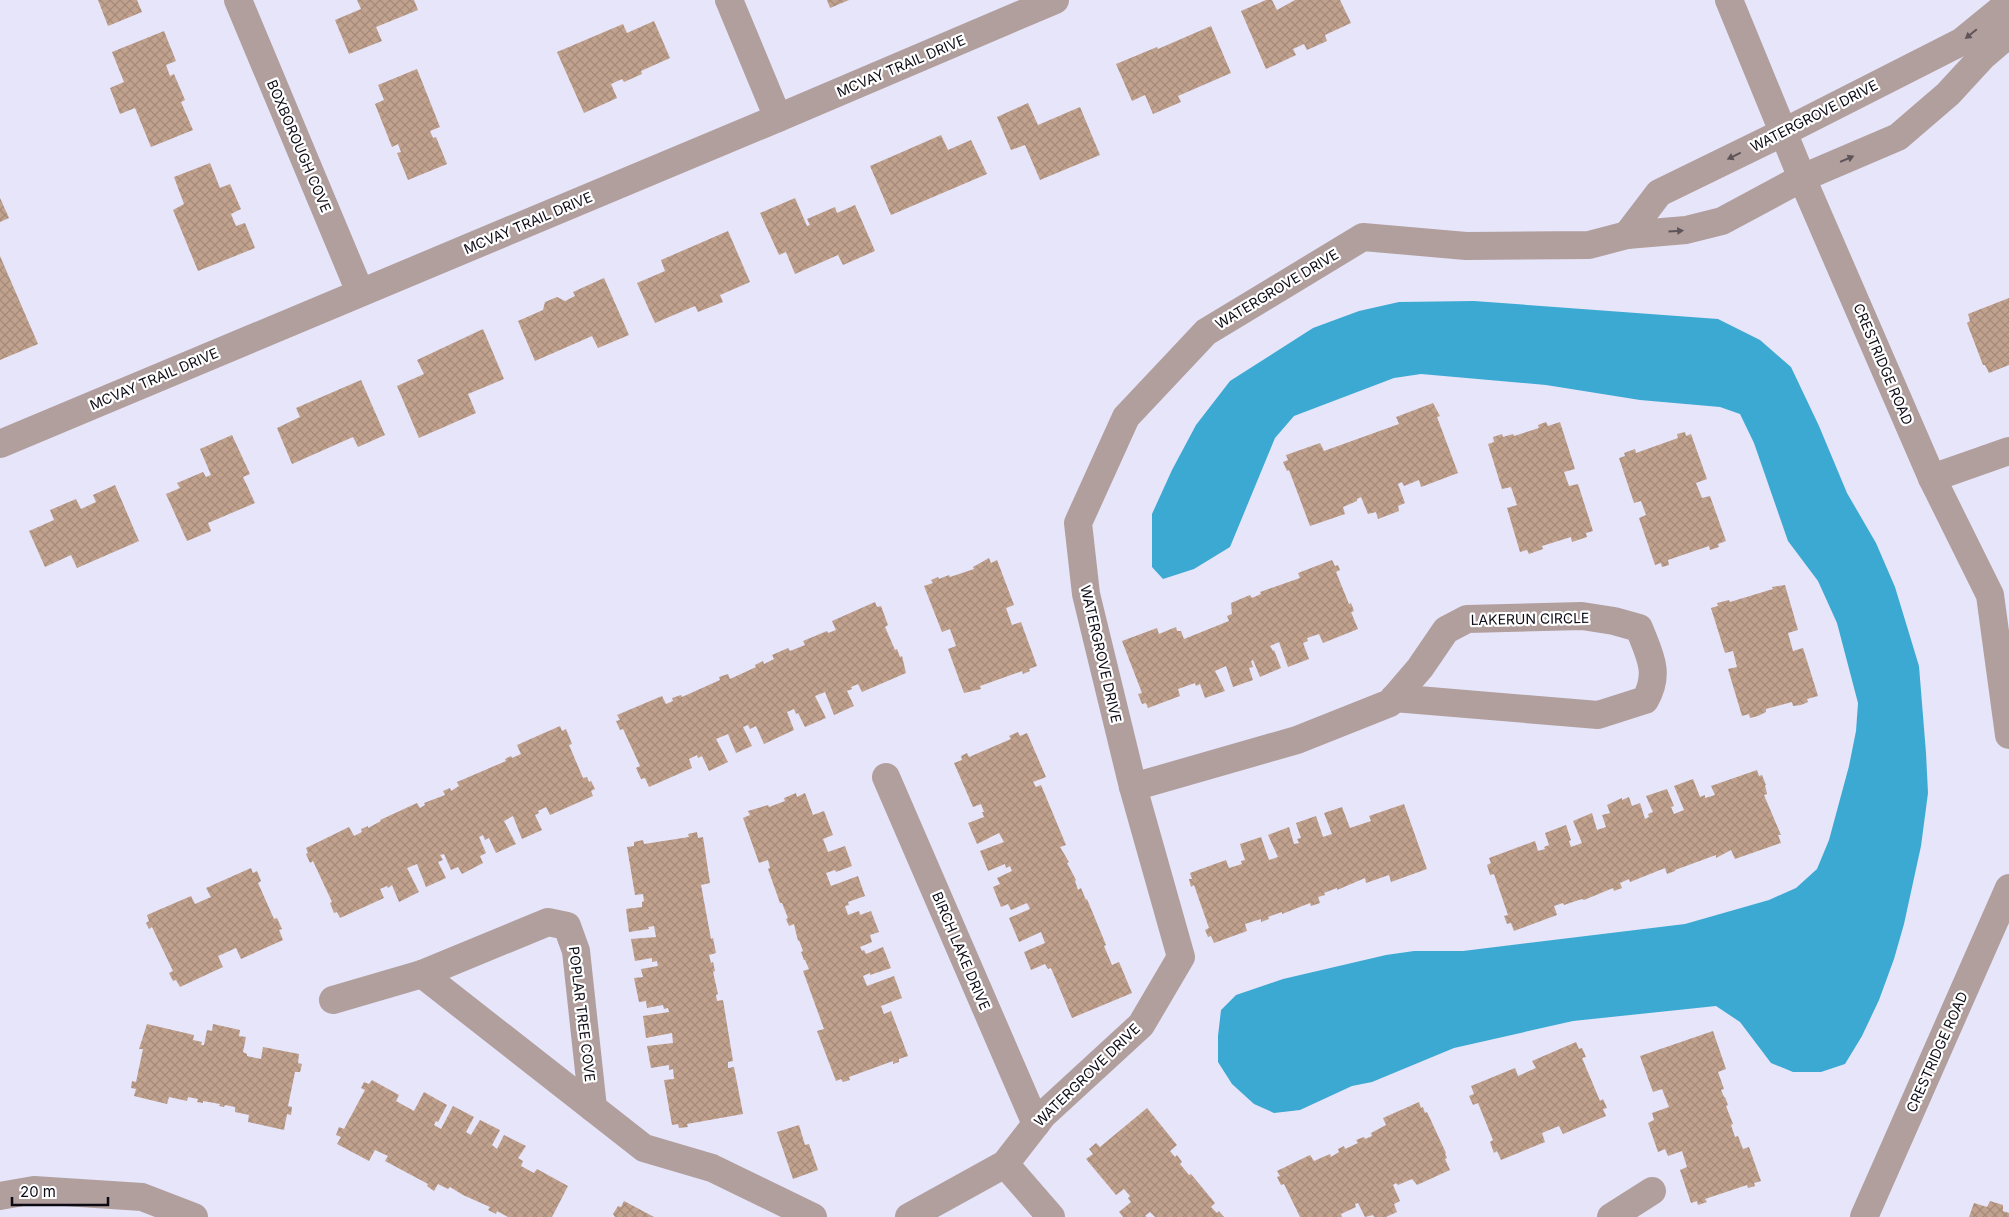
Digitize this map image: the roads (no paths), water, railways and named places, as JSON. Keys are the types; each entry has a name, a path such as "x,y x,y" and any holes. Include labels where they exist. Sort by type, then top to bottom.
{"street":[{"name":"BOXBOROUGH COVE","path":"238,0 360,292"},
{"path":"729,0 778,118"},
{"name":"MCVAY TRAIL DRIVE","path":"0,444 1055,0"},
{"name":"CRESTRIDGE ROAD","path":"1729,0 1802,178 1932,478 1990,595 2009,735"},
{"name":"WATERGROVE DRIVE","path":"1627,234 1658,193 1784,132 1961,42 2009,3"},
{"name":"WATERGROVE DRIVE","path":"909,1217 1005,1164 1043,1115 1141,1025 1180,957 1133,787 1086,594 1078,523 1126,418 1206,332 1363,237 1466,246 1589,245 1627,234 1686,230 1722,221 1802,178 1898,137 1948,94 1983,56 2009,34"},
{"path":"1932,478 2009,451"},
{"name":"LAKERUN CIRCLE","path":"1133,787 1297,740 1390,703 1394,698 1420,668 1446,630 1467,619 1582,616 1614,621 1639,628 1654,671 1649,693 1645,700 1598,715 1394,698"},
{"name":"BIRCH LAKE DRIVE","path":"886,777 1036,1124"},
{"name":"CRESTRIDGE ROAD","path":"1864,1217 2009,888"},
{"name":"POPLAR TREE COVE","path":"333,1000 422,974 548,922 568,926 576,951 593,1108"},
{"name":"POPLAR TREE COVE","path":"422,974 644,1148 712,1168 813,1217"},
{"path":"1005,1164 1051,1217"},
{"path":"0,1196 34,1190 142,1197 194,1217"},
{"path":"1611,1217 1652,1191"}],"water":[{"path":"1474,301 1718,319 1760,340 1791,367 1819,426 1847,493 1876,543 1895,587 1919,666 1926,753 1928,793 1921,846 1904,924 1879,1000 1862,1036 1845,1064 1821,1072 1793,1072 1771,1063 1740,1022 1716,1006 1573,1021 1454,1048 1372,1082 1352,1086 1300,1110 1274,1113 1254,1104 1232,1084 1218,1062 1221,1010 1236,995 1283,979 1386,955 1414,951 1463,951 1685,924 1769,900 1796,888 1817,869 1829,840 1849,766 1856,731 1858,703 1837,623 1818,581 1788,541 1754,443 1740,414 1720,407 1640,400 1546,385 1421,374 1394,378 1294,416 1275,438 1230,547 1194,569 1163,579 1152,567 1152,514 1172,470 1196,425 1230,381 1313,328 1359,311 1399,302"}]}
